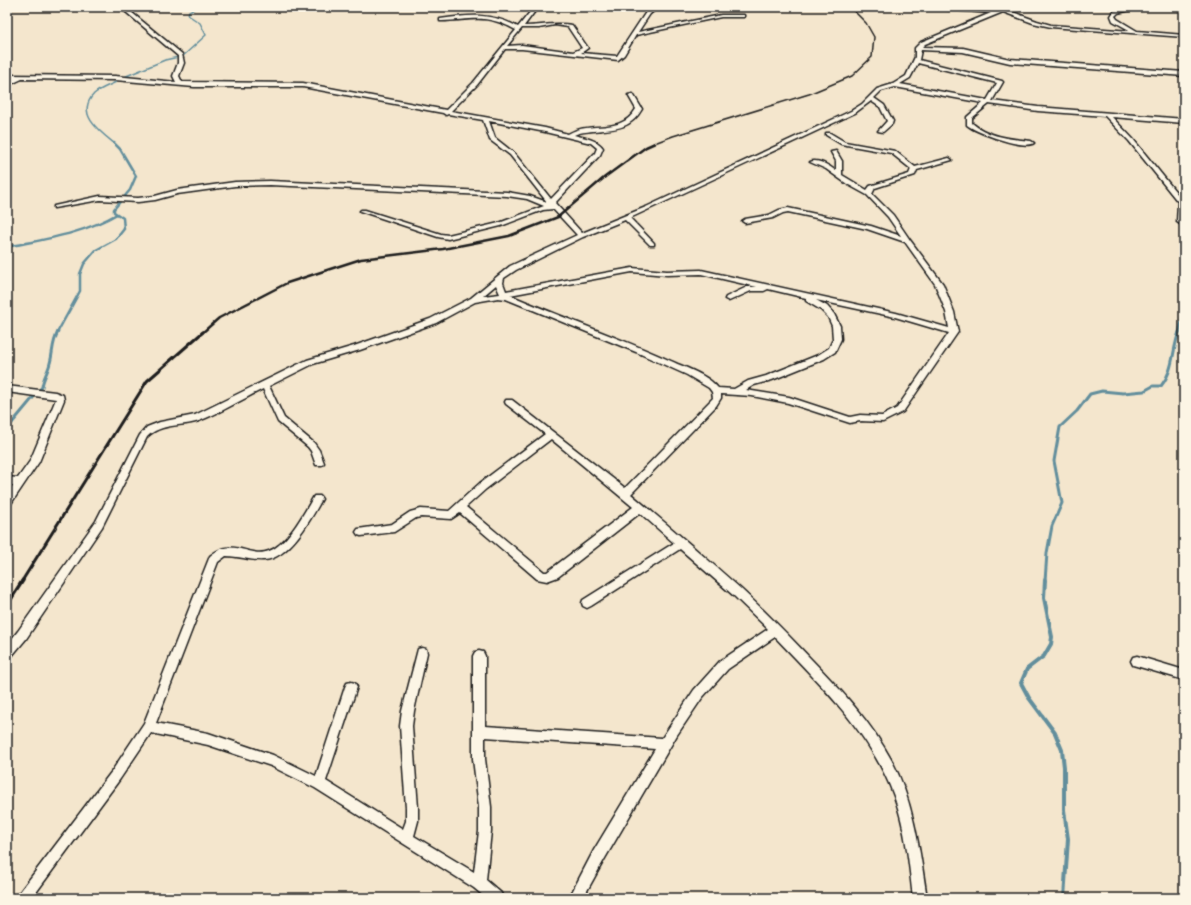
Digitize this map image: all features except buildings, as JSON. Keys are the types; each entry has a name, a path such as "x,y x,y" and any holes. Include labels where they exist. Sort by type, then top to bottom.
{"street":[{"path":"122,7 180,55 182,63 176,76 180,84"},
{"path":"446,113 469,91 505,48 536,7"},
{"path":"505,48 522,47 618,58 636,34 648,13 656,7"},
{"path":"926,7 1000,11 1051,26 1184,36"},
{"path":"7,653 22,635 99,524 144,435 150,429 160,425 197,418 310,362 357,348 427,324 474,300 513,268 853,112 871,99 879,90 895,85 908,77 916,61 918,48 923,42 1010,7"},
{"path":"1136,32 1116,20 1113,16 1116,12 1141,7"},
{"path":"442,20 487,16 519,28 539,27 555,24 570,26 585,48 582,51 573,54"},
{"path":"636,34 721,16 742,16"},
{"path":"918,48 963,50 1010,61 1184,74"},
{"path":"916,61 998,80 1000,82 988,102 969,118 969,124 1003,138 1031,143"},
{"path":"7,77 115,78 180,84 303,85 446,113 545,130 593,142 600,148 598,154 553,205 501,224 448,237 440,236 363,211"},
{"path":"7,84 22,77"},
{"path":"895,85 988,102 1038,109 1184,121"},
{"path":"569,136 574,132 614,127 633,119 640,109 631,95"},
{"path":"871,99 882,106 890,121 890,123 881,131"},
{"path":"1107,115 1131,140 1178,198 1180,202 1180,222"},
{"path":"486,120 492,139 512,154 553,205 581,236"},
{"path":"828,134 838,141 851,145 893,152 914,169"},
{"path":"834,152 839,161 839,175"},
{"path":"914,169 948,160"},
{"path":"716,391 752,393 790,400 850,420 860,418 883,419 892,416 900,410 954,332 950,312 939,284 907,241 891,216 869,194 849,183 828,168 812,162"},
{"path":"869,194 872,187 911,175 913,174 914,169"},
{"path":"56,207 100,198 138,200 155,198 184,191 236,184 270,183 507,194 553,205"},
{"path":"745,221 771,217 781,211 788,210 869,227 907,241"},
{"path":"626,217 652,244"},
{"path":"474,300 632,270 667,273 701,272 896,315 954,332"},
{"path":"501,277 500,288 506,295 690,372 712,386 716,391 717,398 713,404 625,494"},
{"path":"729,299 750,290 774,290 798,295 815,302 824,308 831,316 836,326 837,339 832,350 821,357 769,378 751,383 735,392"},
{"path":"265,384 281,420 311,445 315,450 318,463"},
{"path":"7,388 60,397 60,403 53,415 34,462 7,502"},
{"path":"508,402 551,434 625,494 738,593 776,630 848,706 868,733 888,766 901,798 910,834 920,898"},
{"path":"361,532 394,528 413,515 421,513 452,515 483,486 551,434"},
{"path":"7,481 20,482"},
{"path":"24,898 116,775 148,727 214,559 218,554 225,551 264,555 272,554 280,548 302,525 317,499"},
{"path":"460,507 541,576 547,577 554,574 640,507"},
{"path":"587,603 681,543"},
{"path":"576,898 599,854 665,744 698,694 724,665 776,630"},
{"path":"407,838 412,821 412,808 406,726 408,711 422,653"},
{"path":"479,656 479,759 485,807 485,831 479,884"},
{"path":"1136,661 1184,675"},
{"path":"319,784 351,687"},
{"path":"148,727 208,739 273,760 319,784 407,838 479,884 496,898"},
{"path":"479,731 665,744"}],"waterway":[{"path":"124,77 165,60 183,56 206,35 200,23 188,15 189,11 200,7"},
{"path":"115,144 92,122 88,115 87,109 89,101 94,94 116,82"},
{"path":"115,144 120,149 136,176 130,190 114,209 114,212 117,214"},
{"path":"7,247 77,231 104,221 117,214"},
{"path":"57,333 80,291 80,274 84,264 96,250 116,239 124,229 123,218 117,214"},
{"path":"1179,333 1184,307"},
{"path":"7,429 42,387 58,332"},
{"path":"1045,581 1047,553 1052,526 1062,503 1054,461 1060,427 1077,411 1090,394 1102,391 1123,393 1144,391 1153,386 1161,386 1171,367 1179,332"},
{"path":"1045,580 1044,598 1052,637 1051,644 1044,656 1027,669 1021,683 1029,698 1055,733 1062,750 1064,767 1064,810 1068,839 1064,898"}],"railway":[{"path":"652,144 673,136 809,94 852,76 872,57 874,37 866,23 850,7"},
{"path":"202,333 219,318 287,283 361,259 443,249 509,236 558,217 605,177 646,147 655,143"},
{"path":"22,581 147,381 203,332"},
{"path":"7,605 23,580"}]}
